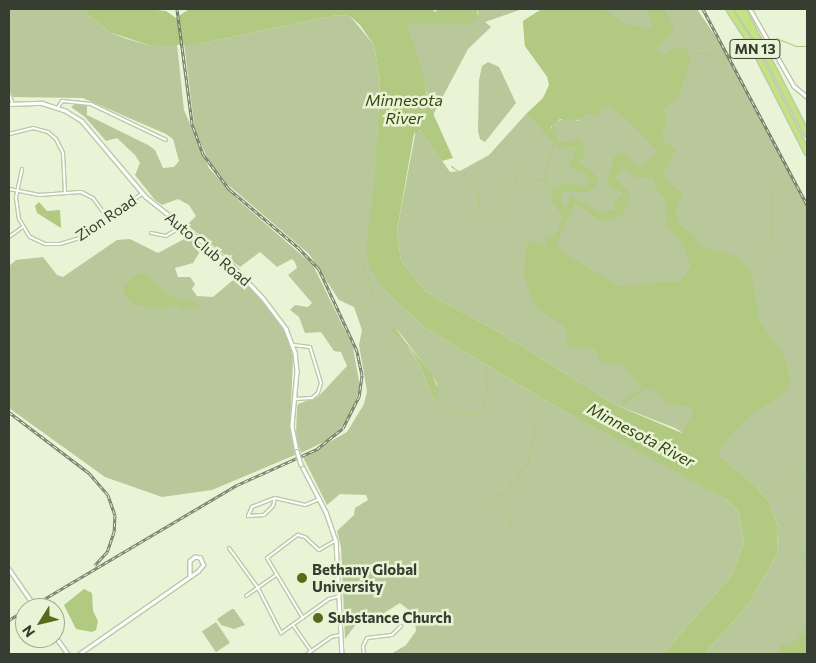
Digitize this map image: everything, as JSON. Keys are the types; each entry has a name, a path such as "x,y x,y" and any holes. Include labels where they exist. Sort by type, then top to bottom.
{"highway":[{"name":"MN 13","path":"729,9 753,46 807,152"},
{"name":"MN 13","path":"737,9 773,67 807,134"},
{"path":"743,9 773,67"}],"street":[{"path":"750,9 794,86 807,97"},
{"path":"9,94 10,103 32,102 58,107 62,101 91,104 166,140"},
{"name":"Auto Club Road","path":"58,107 89,127 143,193 244,277 280,319 293,345 297,362 292,426 296,451 320,499 336,540 342,654"},
{"path":"9,134 33,128 48,132 56,139 63,153 65,193"},
{"path":"9,237 23,227 17,212 16,191 22,169"},
{"path":"9,189 39,194 81,192 89,195 108,218"},
{"name":"Zion Road","path":"23,227 37,242 60,244 80,238 143,193"},
{"path":"151,233 166,236 182,226"},
{"path":"293,345 305,344 310,347 321,383 318,393 312,398 295,399"},
{"path":"275,498 273,506 264,515 248,516 252,506 275,498 305,505 320,499"},
{"path":"303,618 267,558 298,535 305,536 319,550 336,540"},
{"path":"229,548 258,588 281,633 319,606 340,596"},
{"path":"79,654 202,567 200,558 194,557 190,561 190,575"},
{"path":"9,569 29,598"},
{"path":"246,596 277,574"},
{"path":"293,625 311,651"},
{"path":"364,654 364,639 392,635 401,626"},
{"path":"307,654 331,637 341,635"}],"shaded area":[{"path":"9,9 81,9 109,32 127,39 151,46 177,44 184,110 209,168 237,199 313,265 353,347 360,387 354,406 344,424 328,440 301,453 296,437 298,404 318,397 347,366 341,352 334,351 321,332 305,333 299,317 290,310 295,305 308,307 312,303 288,275 297,268 295,262 292,259 277,267 260,252 240,267 187,225 196,216 189,205 178,199 162,205 155,200 135,175 140,163 135,155 117,138 106,141 85,117 71,107 77,103 87,105 87,115 148,145 155,150 163,168 174,167 179,161 173,139 166,134 83,98 13,97 9,89"},
{"path":"477,9 522,9 485,22 491,27 468,49 433,115 407,23 478,14"},
{"path":"542,9 697,9 728,55 807,204 807,654 704,654 748,605 777,554 778,527 769,502 756,486 724,460 675,428 616,405 494,329 446,304 424,290 401,261 397,230 416,130 421,131 450,172 460,171 489,155 526,114 552,140 559,143 551,131 553,123 565,118 579,121 525,46 523,21"},
{"path":"337,15 350,16 374,45 380,81 377,142 394,130 366,247 385,291 424,327 548,402 729,501 739,513 744,543 732,575 663,654 391,654 406,645 416,631 414,614 400,603 376,618 357,623 345,639 341,547 337,531 354,515 355,508 368,500 366,495 340,494 327,505 303,457 347,432 364,404 367,391 359,345 362,330 354,307 339,300 309,254 227,184 208,159 195,131 184,44 198,44","holes":["396,328 437,384 434,400 419,364"]},
{"path":"488,62 499,67 516,103 485,142 480,139 478,131 479,80 482,66"},
{"path":"188,237 202,248 193,263 175,268 178,277 190,277 195,284 192,289 197,296 213,297 239,275 278,320 287,337 293,357 290,430 295,455 212,490 162,497 105,477 9,408 9,266 16,260 43,257 57,275 63,277 117,240 130,239 158,253"},
{"path":"234,609 245,625 234,629 221,625 217,619"},
{"path":"216,622 230,643 216,652 202,632"}],"water":[{"name":"Minnesota River","path":"81,9 147,9 166,11 176,18 189,9 431,9 436,12 437,9 477,9 477,19 468,25 407,23 423,74 428,102 453,158 442,161 420,130 414,134 397,230 401,261 424,290 446,304 494,329 616,405 682,433 693,414 690,407 666,402 659,392 638,384 624,365 601,364 595,349 567,348 566,327 543,313 533,302 524,275 526,246 533,241 547,246 545,238 554,236 563,222 563,217 551,200 552,190 563,183 586,186 590,182 585,174 569,167 577,147 558,147 526,114 543,98 549,85 547,76 525,46 523,21 542,9 605,9 625,24 650,29 653,26 647,9 664,9 674,29 656,50 662,55 680,46 688,51 690,63 677,99 663,109 667,123 661,134 663,140 676,149 663,175 667,182 682,193 676,211 677,220 680,226 693,234 700,247 736,256 751,272 760,322 784,356 790,379 785,394 753,413 728,438 718,455 756,486 769,502 778,527 777,554 748,605 704,654 663,654 732,575 744,543 739,513 729,501 548,402 424,327 385,291 370,268 366,247 375,179 380,81 374,45 360,25 350,16 337,15 198,44 151,46 109,32","holes":["609,107 626,118 657,151 641,168 634,165 625,152 614,155 607,182 611,188 623,193 614,203 615,210 598,212 572,196 564,209 560,197 563,192 588,192 595,188 598,182 593,171 578,163 586,154 583,144 577,139 559,143 551,127 560,119 575,121 587,114 598,116 601,110","623,166 637,178 652,177 657,191 666,199 667,227 682,242 691,266 681,281 618,286 560,251 557,245 560,235 575,203 601,221 617,218 625,212 630,193 615,178"]},
{"path":"39,202 47,211 60,210 61,228 37,213 35,206"},
{"path":"138,274 147,275 163,291 180,300 191,300 200,306 183,308 176,304 158,309 134,304 124,295 123,286"},
{"path":"393,327 432,374 439,392 434,400 419,364 410,349 392,331"},
{"path":"84,589 92,593 93,611 98,621 96,630 92,632 76,629 65,604"},
{"path":"807,631 807,654 780,654 779,645 797,641"}],"waterway":[{"path":"776,38 796,46 807,46"},
{"path":"733,55 743,48"},
{"path":"689,60 697,52 728,58"},
{"path":"543,179 555,138 552,123"},
{"path":"451,166 477,185 479,212 489,222 495,218 518,174 521,173 533,181 543,180 554,189"},
{"path":"744,265 759,252 772,235 771,192 781,184"},
{"path":"558,230 561,217"},
{"path":"368,262 362,269 370,282 373,300"},
{"path":"478,412 484,405 483,398 488,395 485,371 488,364"},
{"path":"622,403 648,385"},
{"path":"437,397 446,403"},
{"path":"537,403 541,397"},
{"path":"448,405 458,414 476,414"},
{"path":"511,486 510,482 517,479 518,472 528,463 529,455 534,450 532,442 536,429 532,423 537,416 531,410 533,405"},
{"path":"769,502 787,477 807,476"},
{"path":"511,489 502,495 493,495 510,519 511,531"},
{"path":"773,515 778,516 807,564"},
{"path":"795,642 807,622"}],"railway":[{"path":"46,598 237,485 317,449 343,428 359,397 362,375 357,351 319,269 300,249 229,189 203,154 192,123 177,9"},
{"path":"703,9 807,205"},
{"path":"9,412 89,473 108,495 115,515 114,532 107,552 95,565"},
{"path":"9,620 15,616"}],"place":[{"name":"Bethany Global University","path":"302,578"},
{"name":"Substance Church","path":"318,618"}]}
